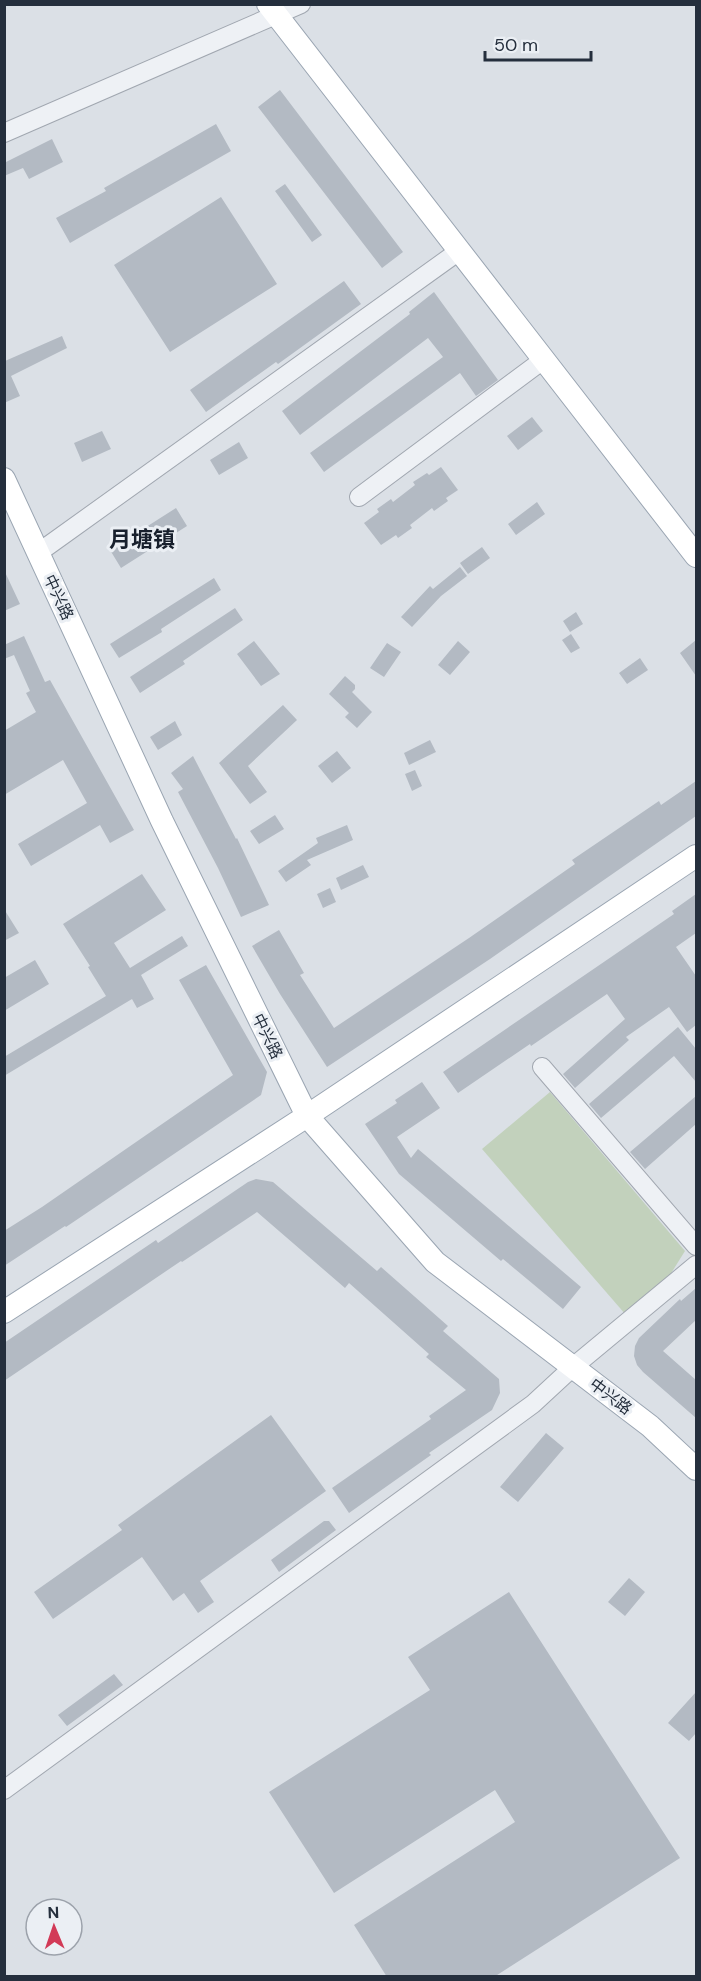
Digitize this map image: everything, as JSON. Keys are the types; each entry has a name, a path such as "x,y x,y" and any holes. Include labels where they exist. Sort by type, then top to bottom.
{"main road":[{"path":"272,10 696,556"},
{"name":"中兴路","path":"4,479 162,821 307,1116 435,1262 650,1426 696,1469"},
{"path":"4,1312 307,1116 696,856"}],"street":[{"path":"4,133 272,10 301,4"},
{"path":"38,553 459,251"},
{"path":"358,497 543,360"},
{"path":"542,1067 696,1246"},
{"path":"4,1790 533,1404 573,1367 696,1265"}],"green space":[{"path":"550,1092 685,1251 670,1275 626,1315 482,1149"}],"building":[{"path":"280,90 403,252 382,268 258,107"},
{"path":"216,124 231,151 70,243 56,218 106,191 104,188"},
{"path":"52,139 63,162 29,179 23,168 4,176 4,163"},
{"path":"285,184 322,235 312,242 275,191"},
{"path":"221,197 277,284 170,352 114,265"},
{"path":"344,281 361,304 206,412 190,390"},
{"path":"434,292 498,380 476,396 460,373 324,472 310,453 443,357 428,338 300,435 282,411 410,314 409,312"},
{"path":"62,336 67,348 11,376 20,396 4,403 4,360"},
{"path":"532,417 543,431 518,450 507,436"},
{"path":"102,431 111,449 82,462 74,443"},
{"path":"239,442 248,458 219,475 210,460"},
{"path":"441,467 458,490 446,498 448,501 434,511 432,508 410,525 412,528 398,538 396,535 381,545 364,523 379,512 377,509 391,499 393,502 415,485 413,482"},
{"path":"537,502 545,514 516,535 508,524"},
{"path":"176,508 187,526 121,568 110,550"},
{"path":"482,547 490,558 468,574 460,563"},
{"path":"460,567 467,576 441,596 412,627 401,617 430,586 433,589"},
{"path":"4,570 20,604 4,611"},
{"path":"214,578 221,590 161,629 162,632 119,658 110,644"},
{"path":"235,608 243,620 183,661 185,664 140,693 130,677"},
{"path":"576,612 583,624 570,632 563,621"},
{"path":"571,634 580,648 571,653 562,640"},
{"path":"24,636 45,682 50,680 134,830 110,843 100,825 31,866 18,844 87,803 63,760 4,795 4,731 36,712 26,693 30,691 14,655 4,659 4,645"},
{"path":"696,640 696,676 680,653"},
{"path":"254,641 280,674 261,686 237,654"},
{"path":"458,641 470,652 450,675 438,665"},
{"path":"387,643 401,652 384,677 370,668"},
{"path":"640,658 648,670 627,684 619,673"},
{"path":"345,676 355,685 352,692 372,712 357,728 345,717 349,713 329,694"},
{"path":"283,705 297,720 248,766 267,792 250,804 219,763"},
{"path":"175,721 182,735 158,750 150,737"},
{"path":"430,740 436,752 409,765 404,753"},
{"path":"337,751 351,768 332,783 318,766"},
{"path":"193,756 237,838 269,905 241,917 178,792 183,789 171,773"},
{"path":"415,770 422,786 412,791 405,774"},
{"path":"696,781 696,816 490,959 327,1067 252,946 279,930 304,973 300,975 334,1028 575,864 572,860 659,801 661,805"},
{"path":"275,815 284,829 259,844 250,831"},
{"path":"347,825 353,840 307,860 311,865 286,882 278,871 318,843 316,838"},
{"path":"363,865 369,877 341,890 336,878"},
{"path":"142,874 166,910 114,943 130,968 182,936 188,946 141,975 154,999 137,1008 132,999 4,1076 4,1057 106,996 63,924"},
{"path":"330,888 336,902 323,908 317,894"},
{"path":"696,894 696,933 676,947 696,976 696,1025 687,1032 669,1007 626,1037 629,1040 575,1088 563,1074 625,1019 607,994 458,1093 443,1072 674,914 672,911"},
{"path":"4,909 19,933 4,941"},
{"path":"35,960 49,984 4,1011 4,978"},
{"path":"206,965 267,1072 261,1095 66,1227 4,1266 4,1231 233,1075 179,980"},
{"path":"678,1027 696,1049 696,1082 674,1056 601,1118 589,1104"},
{"path":"422,1082 440,1108 397,1137 411,1158 418,1149 581,1287 563,1309 503,1259 501,1261 399,1174 365,1124 397,1103 395,1100"},
{"path":"696,1096 696,1124 645,1169 630,1152"},
{"path":"256,1179 273,1182 377,1271 381,1267 448,1326 443,1331 499,1379 500,1393 492,1410 429,1453 431,1455 349,1513 332,1488 431,1419 429,1416 466,1390 426,1357 429,1354 349,1283 345,1288 257,1212 4,1381 4,1343 156,1240 158,1243 248,1182"},
{"path":"696,1288 696,1320 663,1351 696,1380 696,1418 643,1372 634,1356 639,1338 680,1299 681,1301"},
{"path":"271,1415 326,1491 200,1581 214,1602 198,1613 184,1593 173,1601 142,1557 53,1619 34,1592 122,1530 118,1525"},
{"path":"546,1433 564,1448 518,1502 500,1487"},
{"path":"324,1521 329,1521 336,1530 279,1572 271,1560"},
{"path":"629,1578 645,1592 625,1616 608,1602"},
{"path":"509,1592 680,1858 494,1977 387,1977 354,1925 515,1822 495,1790 334,1893 269,1792 430,1690 408,1657"},
{"path":"114,1674 123,1685 67,1726 58,1715"},
{"path":"696,1692 696,1733 689,1741 668,1723"}],"district":[{"name":"月塘镇","path":"142,539"}]}
